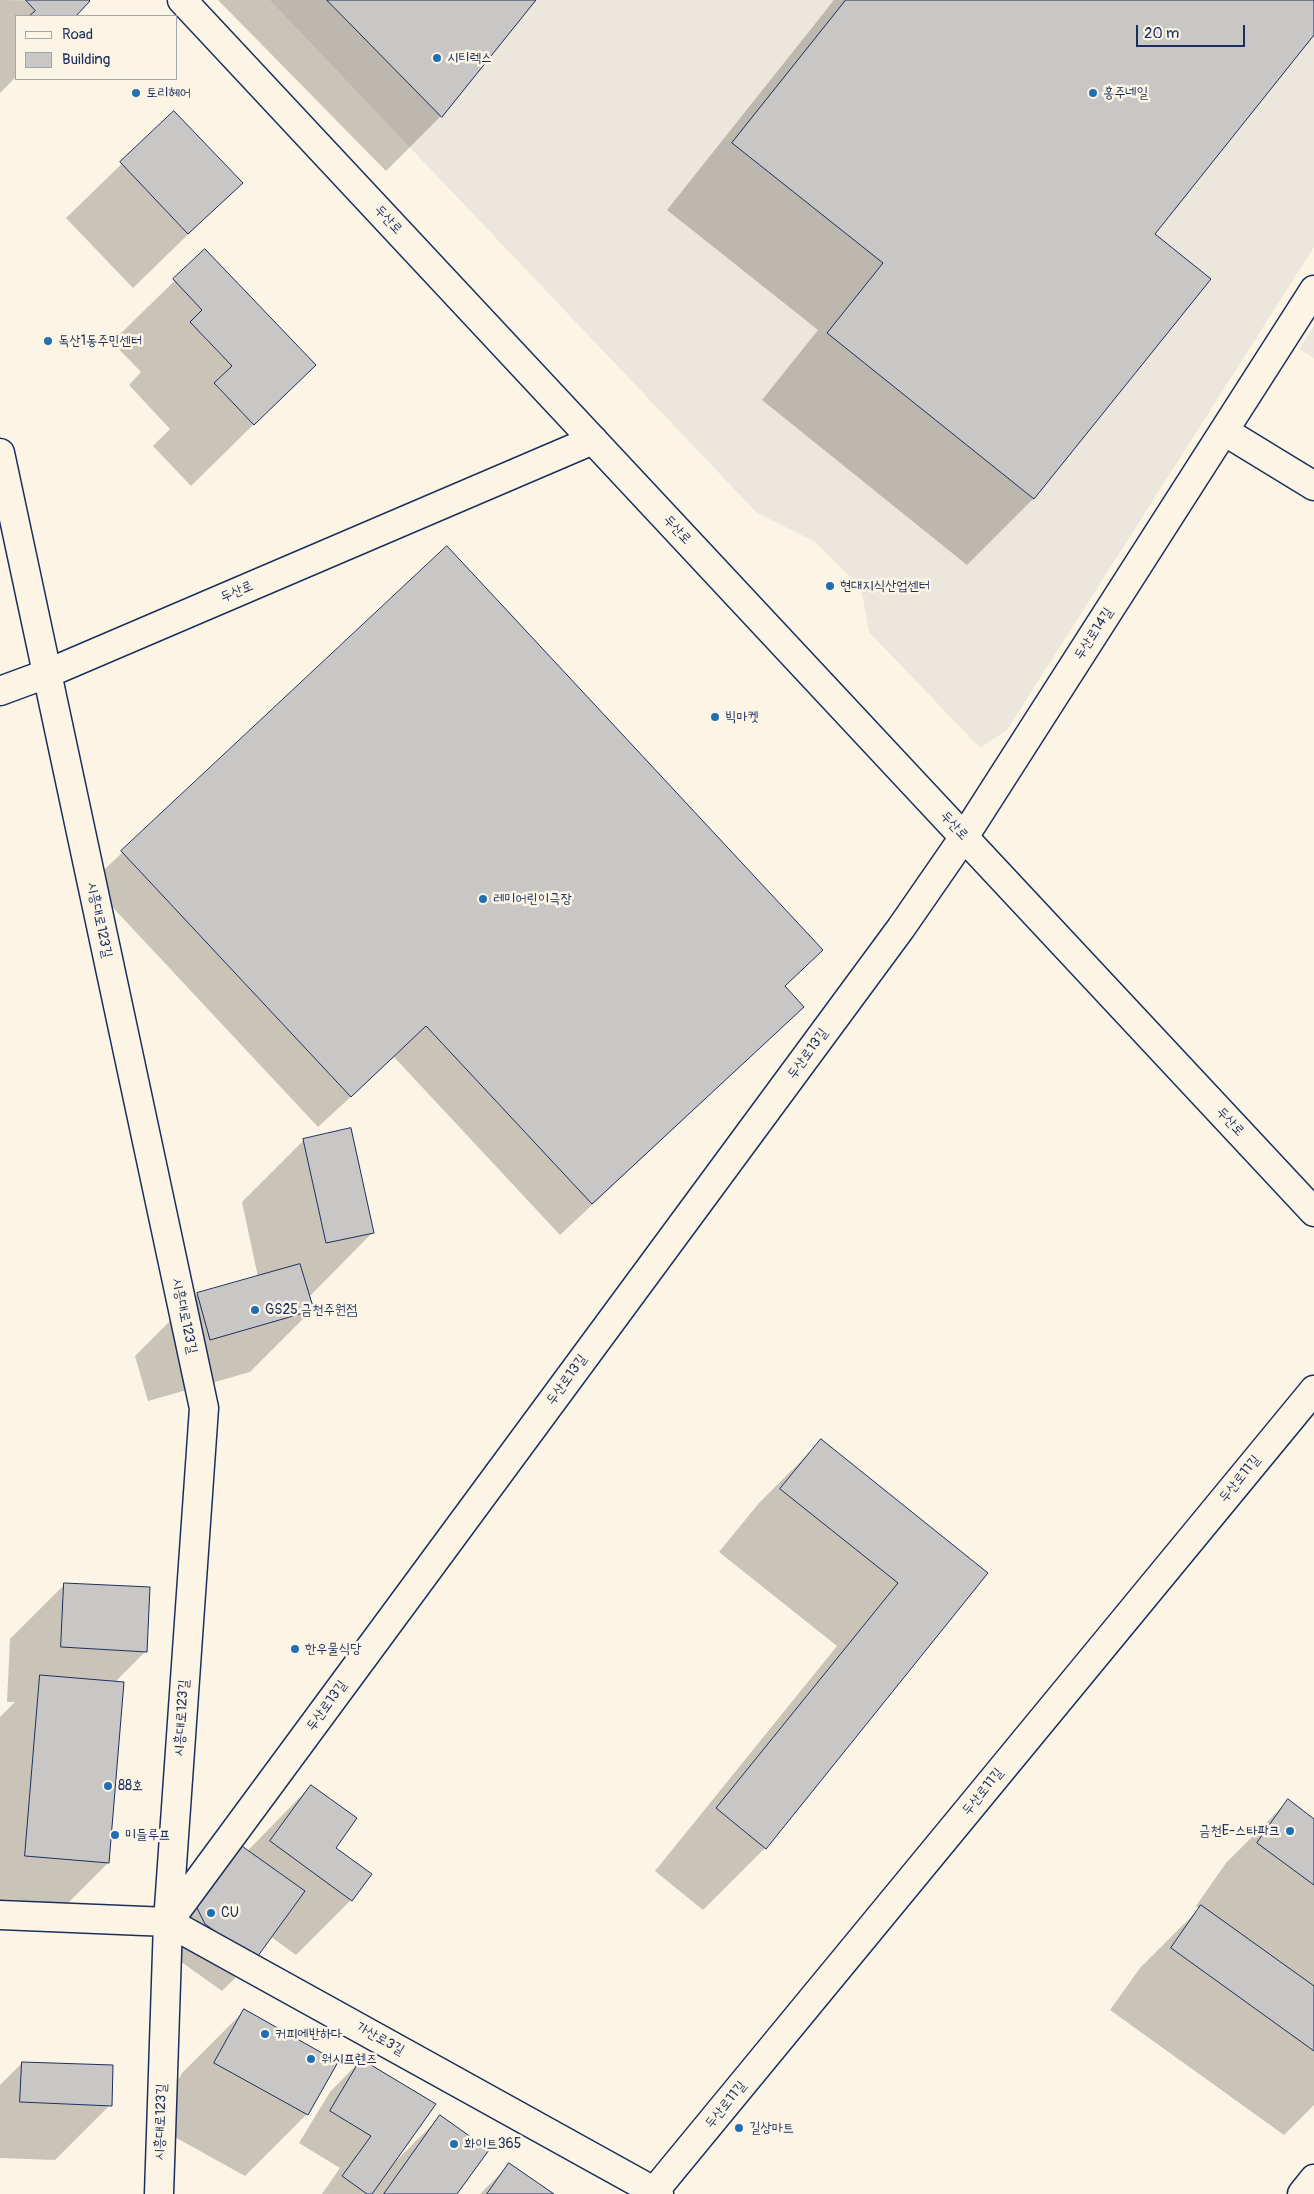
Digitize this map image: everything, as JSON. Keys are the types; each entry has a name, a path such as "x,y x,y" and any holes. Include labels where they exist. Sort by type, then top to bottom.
{"street":[{"name":"두산로","path":"182,0 1314,1212"},
{"name":"두산로14길","path":"964,837 1314,290"},
{"path":"1224,430 1314,486"},
{"name":"두산로","path":"0,691 46,674 593,440"},
{"name":"시흥대로123길","path":"0,453 204,1408 168,1922 159,2194"},
{"name":"두산로13길","path":"168,1922 901,928 964,837"},
{"name":"두산로11길","path":"655,2193 1314,1390"},
{"name":"가산로3길","path":"0,1915 168,1922 655,2193"},
{"path":"1302,2194 1314,2179"}],"shaded area":[{"name":"현대지식산업센터","path":"270,0 1314,0 1314,247 1007,730 980,748 869,632 861,588 815,542 757,513"},
{"path":"1314,326 1314,358 1299,349"}],"building":[{"path":"26,0 90,1 77,15 30,15 35,11"},
{"name":"시티렉스","path":"327,0 536,0 442,117"},
{"path":"846,0 1314,0 1314,35 1155,234 1211,279 1034,499 827,333 883,263 732,143"},
{"path":"174,111 243,183 188,234 120,162"},
{"path":"205,249 316,365 254,425 214,383 232,366 190,322 202,310 173,279"},
{"path":"447,546 823,950 785,986 804,1007 592,1204 426,1026 351,1097 121,851"},
{"path":"351,1128 374,1233 326,1243 303,1139"},
{"path":"300,1264 314,1310 210,1340 197,1293"},
{"path":"821,1439 988,1573 766,1849 716,1808 898,1583 780,1489"},
{"path":"64,1583 150,1587 147,1652 61,1647"},
{"path":"40,1675 124,1682 109,1863 25,1856"},
{"path":"311,1785 357,1818 336,1848 372,1874 352,1901 270,1841"},
{"name":"금천E-스타파크","path":"1288,1799 1314,1819 1314,1885 1257,1843"},
{"path":"239,1844 305,1891 255,1960 205,1924 195,1904"},
{"path":"1201,1905 1314,1986 1314,2051 1171,1948"},
{"path":"244,2009 338,2062 308,2115 214,2063"},
{"path":"361,2059 436,2104 372,2194 367,2194 342,2176 371,2136 330,2111"},
{"path":"22,2062 113,2065 112,2106 20,2102"},
{"path":"440,2115 489,2150 457,2194 384,2194"},
{"path":"509,2163 554,2194 487,2194"}],"place":[{"name":"시티렉스","path":"437,58"},
{"name":"토리헤어","path":"136,93"},
{"name":"홍주네일","path":"1093,93"},
{"name":"독산1동주민센터","path":"48,341"},
{"name":"현대지식산업센터","path":"830,586"},
{"name":"빅마켓","path":"715,717"},
{"name":"레미어린이극장","path":"483,899"},
{"name":"GS25 금천주원점","path":"255,1310"},
{"name":"한우물식당","path":"295,1649"},
{"name":"88호","path":"108,1786"},
{"name":"금천E-스타파크","path":"1290,1831"},
{"name":"미들루프","path":"115,1835"},
{"name":"CU","path":"211,1913"},
{"name":"커피에반하다","path":"265,2034"},
{"name":"워시프렌즈","path":"311,2059"},
{"name":"길상마트","path":"739,2128"},
{"name":"화이트365","path":"454,2144"}]}
